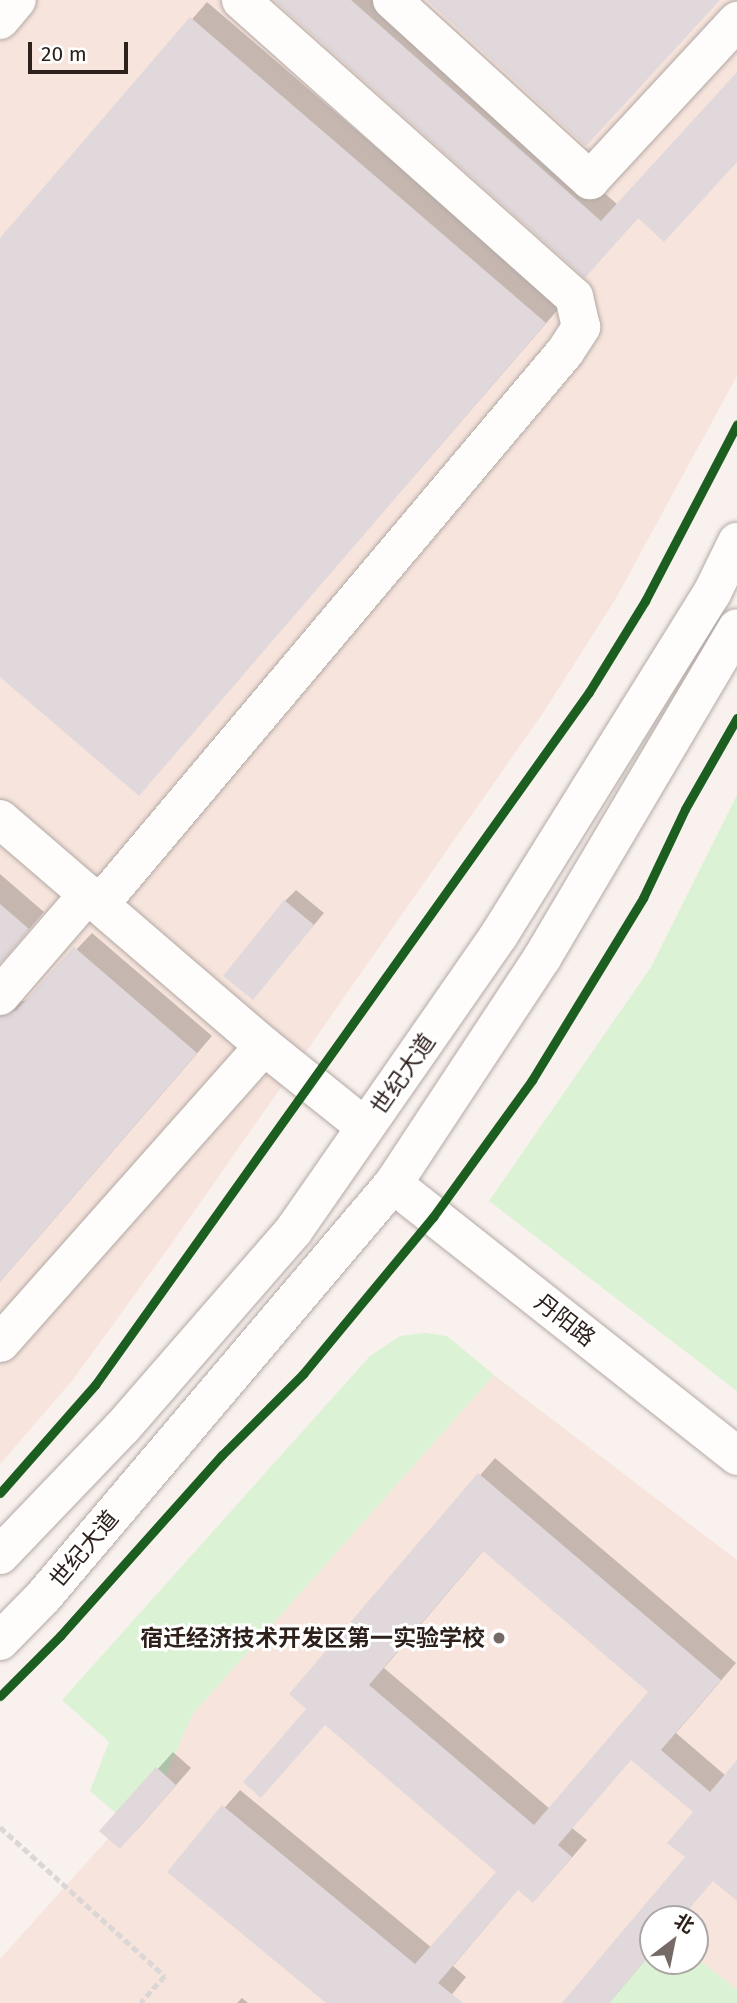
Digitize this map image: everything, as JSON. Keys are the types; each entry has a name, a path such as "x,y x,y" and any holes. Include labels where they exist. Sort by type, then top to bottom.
{"street":[{"path":"0,20 17,0"},
{"path":"0,996 94,899 565,352 581,327 574,297 241,0"},
{"path":"392,0 590,180 737,21"},
{"name":"世纪大道","path":"0,1555 122,1428 294,1230 499,935 712,593 737,542"},
{"name":"世纪大道","path":"0,1641 70,1565 393,1184 542,958 737,628"},
{"path":"0,819 264,1046 365,1127"},
{"path":"0,1343 264,1046"},
{"name":"丹阳路","path":"393,1184 737,1456"}],"path":[{"path":"0,1827 165,1976 141,2003"}],"shaded area":[{"path":"0,0 737,0 737,376 615,600 543,713 170,1246 72,1381 0,1464"},
{"name":"宿迁经济技术开发区第一实验学校","path":"494,1375 737,1560 737,2003 0,2003 0,1959 167,1773 192,1715"}],"green space":[{"path":"737,795 737,1391 489,1201 651,967"},
{"path":"425,1333 447,1336 494,1375 192,1715 167,1773 124,1820 90,1791 109,1742 62,1700 370,1356 400,1336"},
{"path":"639,1967 639,1975 709,1975 709,1967 737,1990 737,2003 607,2003"}],"building":[{"path":"274,0 351,0 601,221 737,72 737,162 664,242 638,218 585,278"},
{"path":"427,0 720,0 586,146"},
{"path":"190,17 546,323 139,796 0,677 0,238"},
{"path":"284,900 314,925 253,1000 223,976"},
{"path":"0,904 29,929 0,963"},
{"path":"74,947 197,1053 0,1282 0,1017 17,1010"},
{"path":"478,1473 721,1680 661,1750 710,1792 737,1760 737,1901 713,1881 692,1905 645,1905 685,1857 667,1843 693,1812 631,1760 558,1845 572,1857 533,1903 518,1890 438,1983 463,2003 326,2003 167,1872 222,1805 415,1964 496,1872 325,1725 261,1798 243,1782 306,1709 289,1694","holes":["483,1551 648,1692 534,1825 369,1685"]},
{"path":"156,1767 176,1785 120,1849 99,1831"},
{"path":"639,1912 639,1968 609,2003 562,2003"}],"cycle path":[{"path":"0,1493 95,1385 589,692 645,601 737,424"},
{"path":"0,1696 60,1636 222,1455 303,1374 433,1217 532,1080 643,898 685,809 737,718"}],"place":[{"name":"宿迁经济技术开发区第一实验学校","path":"499,1638"}]}
